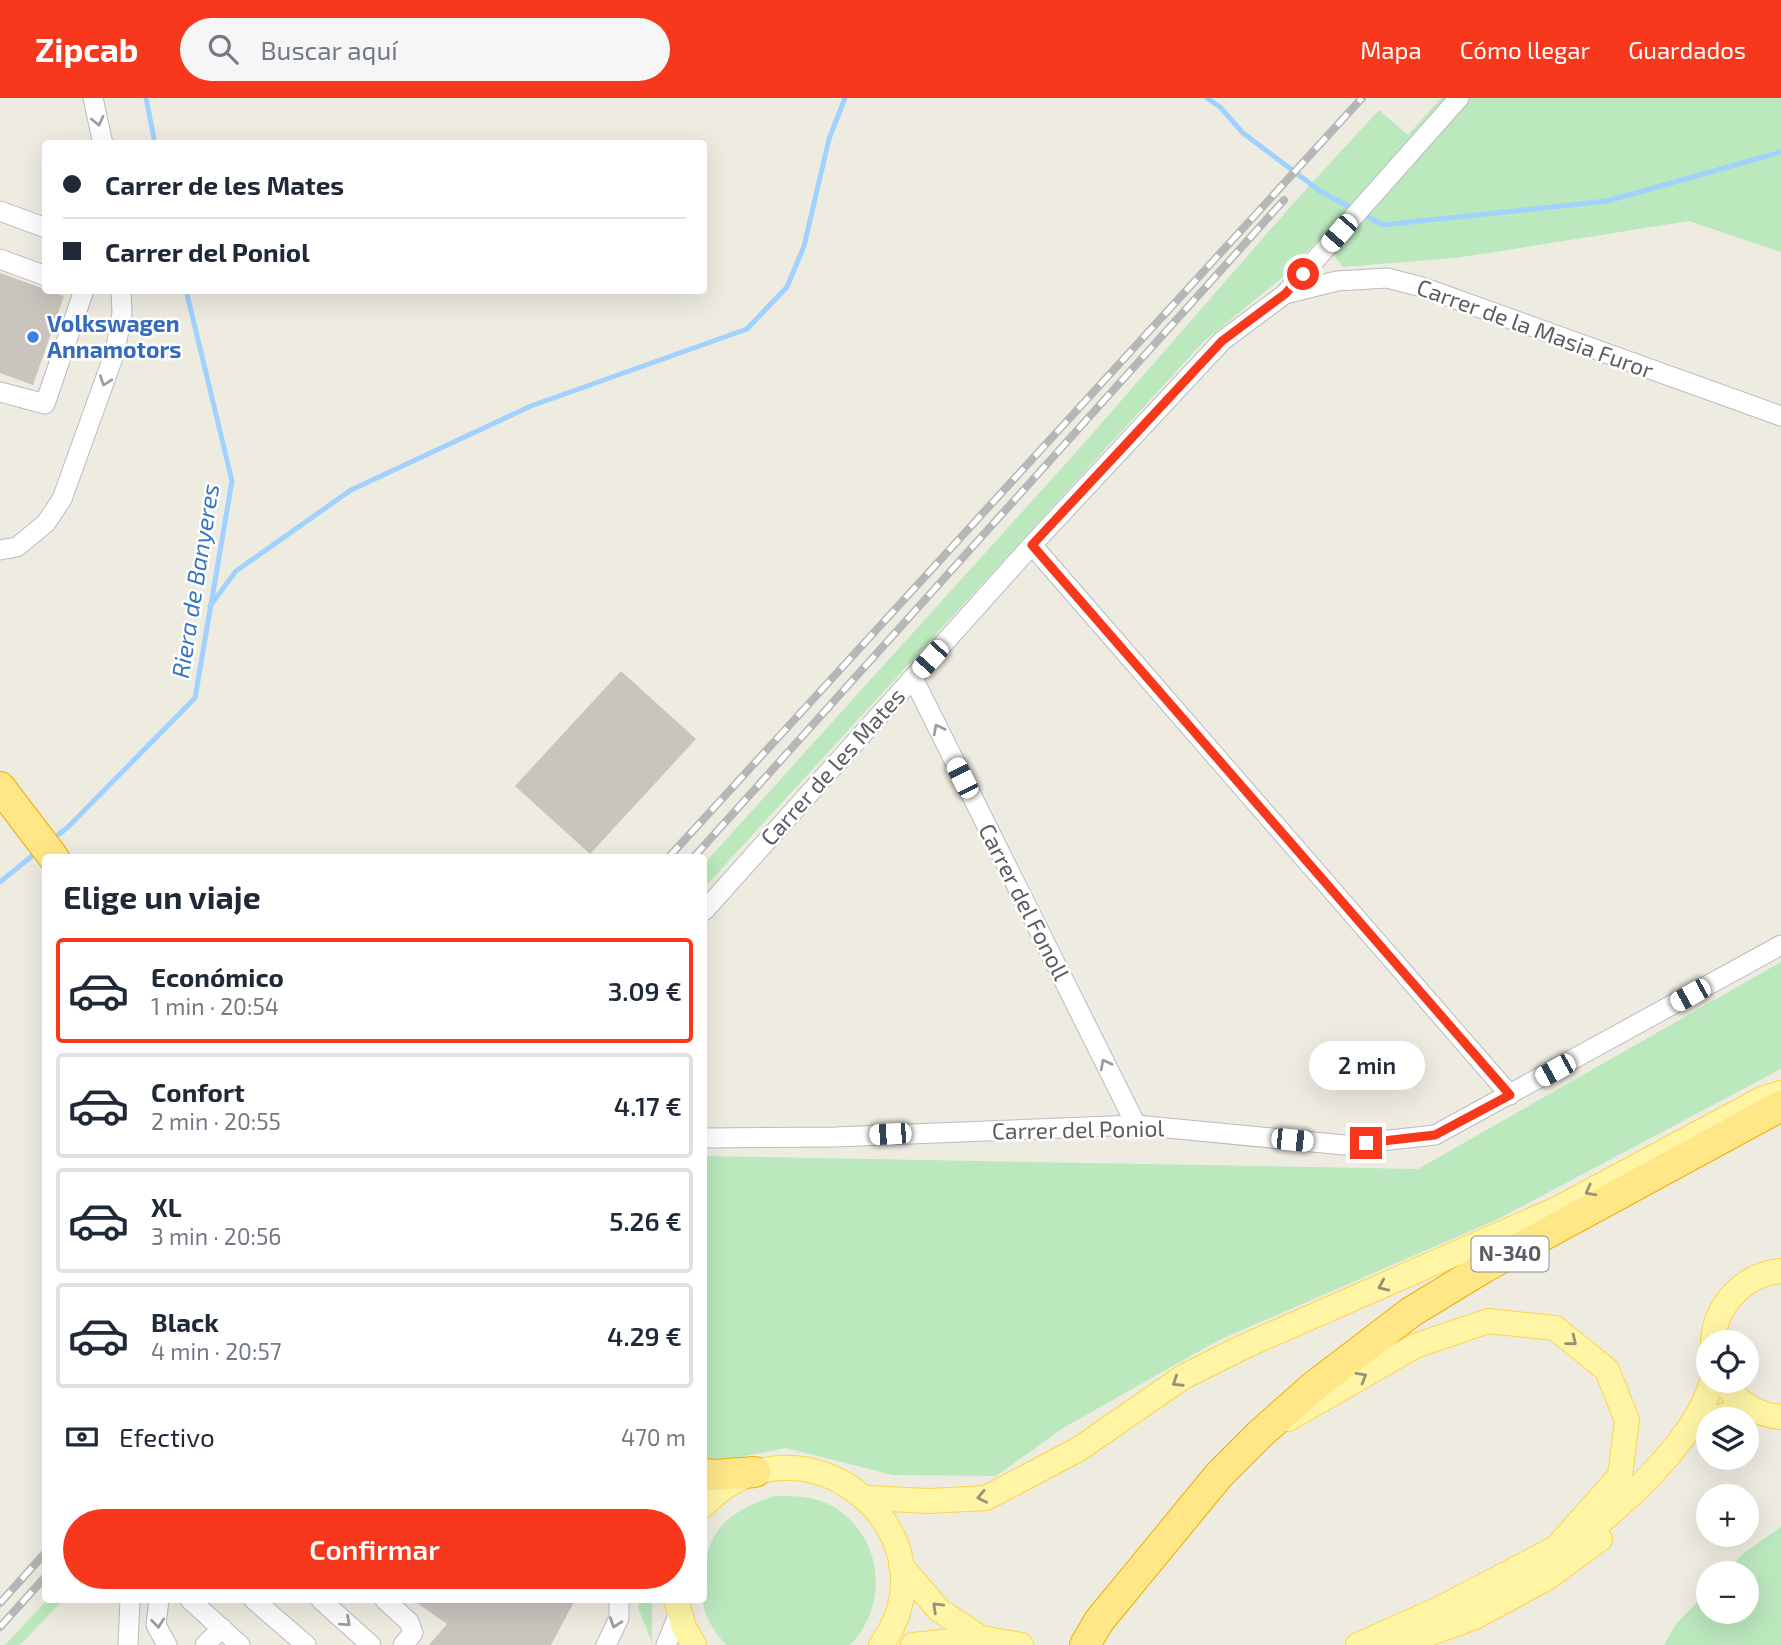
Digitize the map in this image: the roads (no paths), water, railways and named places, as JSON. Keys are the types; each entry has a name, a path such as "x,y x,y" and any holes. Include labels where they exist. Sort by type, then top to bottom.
{"highway":[{"path":"2,790 51,854"},
{"name":"N-340","path":"1092,1633 1219,1475 1313,1387 1411,1312 1485,1267 1781,1106"},
{"path":"707,1474 755,1472"}],"main road":[{"path":"866,1498 929,1501 986,1498 1079,1450 1183,1377 1245,1346 1557,1209 1762,1099 1781,1093"},
{"path":"1716,1330 1719,1315 1733,1294 1753,1278 1781,1271"},
{"path":"1260,1434 1415,1346 1488,1321 1555,1328 1607,1370 1627,1420 1620,1476 1556,1548 1378,1643"},
{"path":"1378,1643 1484,1603 1557,1557 1615,1511 1674,1448 1700,1412 1707,1393"},
{"path":"1732,1393 1749,1407"},
{"path":"1759,1411 1781,1417"},
{"path":"1378,1643 1475,1617 1547,1578 1625,1520 1688,1457 1696,1444"},
{"path":"707,1502 725,1486 755,1472 789,1467 838,1479 866,1498 889,1530 901,1566 901,1597 897,1613 881,1645"},
{"path":"901,1566 939,1610 981,1638"},
{"path":"677,1606 694,1645"},
{"path":"913,1645 981,1638 1021,1645"}],"street":[{"path":"93,98 102,140"},
{"path":"1285,294 1459,98"},
{"path":"0,211 42,227"},
{"path":"0,259 42,275"},
{"name":"Carrer de la Masia Furor","path":"1285,294 1337,281 1387,278 1422,287 1781,416"},
{"path":"0,393 45,404 84,294"},
{"path":"0,550 17,547 46,523 62,499 115,352 122,313 121,294"},
{"name":"Carrer de les Mates","path":"707,908 1032,545 1222,341 1285,294"},
{"path":"1032,545 1510,1095"},
{"name":"Carrer del Fonoll","path":"913,678 1136,1125"},
{"name":"Carrer del Poniol","path":"707,1138 835,1137 1136,1125 1343,1145 1435,1135 1781,945"},
{"path":"128,1645 130,1603"},
{"path":"159,1603 156,1625 167,1645"},
{"path":"193,1603 240,1645"},
{"path":"263,1603 306,1645"},
{"path":"324,1603 371,1645"},
{"path":"388,1603 409,1622 413,1633 403,1645"},
{"path":"606,1645 619,1618 619,1603"},
{"path":"666,1645 677,1606"},
{"path":"205,1645 222,1628"}],"waterway":[{"name":"Riera de Banyeres","path":"146,98 154,140"},
{"path":"210,606 236,571 351,490 531,406 747,329 787,287 804,246 829,139 845,98"},
{"path":"1207,98 1220,107 1243,133 1320,191 1383,225 1607,201 1781,152"},
{"name":"Riera de Banyeres","path":"53,839 195,698 232,481 187,294"},
{"name":"Riera de Banyeres","path":"0,882 37,852"}],"railway":[{"path":"672,854 1362,98"},
{"path":"697,854 1284,200"},
{"path":"0,1603 42,1556"},
{"path":"0,1627 42,1580"}],"place":[{"name":"Volkswagen Annamotors","path":"33,337"}]}
